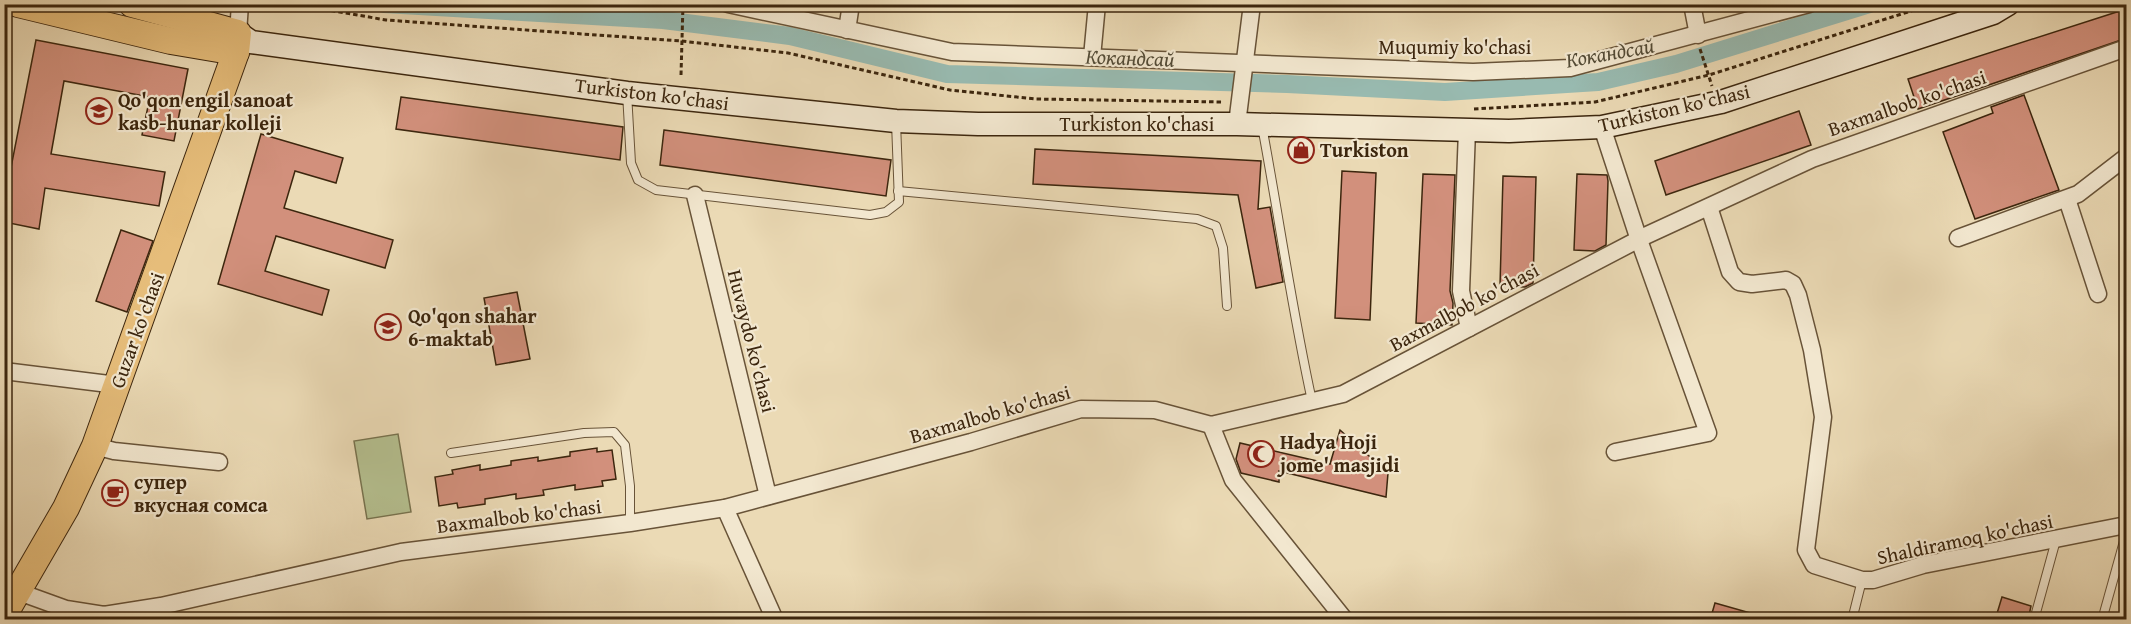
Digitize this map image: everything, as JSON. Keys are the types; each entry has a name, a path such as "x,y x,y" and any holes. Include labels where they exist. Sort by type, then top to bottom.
{"main road":[{"name":"Turkiston ko'chasi","path":"18,4 171,41 242,42 627,93 896,121 978,124 1262,125 1468,119 1509,131 1602,127 1721,102 1993,13 2008,4"},
{"name":"Turkiston ko'chasi","path":"132,4 242,42"},
{"name":"Guzar ko'chasi","path":"4,615 66,508 95,446 242,42"}],"street":[{"path":"240,4 242,42"},
{"name":"Muqumiy ko'chasi","path":"728,4 952,52 1473,72 1570,68 1698,40 1809,4"},
{"path":"847,30 851,4"},
{"path":"1092,57 1097,4"},
{"path":"1237,124 1233,101 1244,63 1252,4"},
{"path":"1692,4 1698,40"},
{"name":"Baxmalbob ko'chasi","path":"19,592 66,609 104,615 161,606 401,552 630,523 724,508 971,442 1082,409 1155,410 1211,425 1343,394 1639,240 1812,159 2127,48"},
{"path":"1468,119 1461,291 1469,328"},
{"path":"1602,127 1639,240 1708,433 1615,452"},
{"path":"1958,238 2078,194 2127,158"},
{"name":"Huvaydo ko'chasi","path":"694,195 768,496"},
{"path":"2067,199 2098,294"},
{"name":"Shaldiramoq ko'chasi","path":"1709,207 1730,272 1739,282 1752,284 1786,280 1793,284 1798,295 1812,350 1823,417 1806,550 1814,565 1873,580 1923,565 2127,525"},
{"path":"4,371 117,385"},
{"path":"1211,425 1233,480 1345,620"},
{"path":"95,446 114,451 219,462"},
{"path":"724,508 775,620"}],"lane":[{"path":"627,93 632,164 638,180 656,190 870,214 886,212 899,202 896,121"},
{"path":"1262,125 1300,345 1312,401"},
{"path":"898,191 1197,219 1216,226 1223,248 1227,306"},
{"path":"451,453 584,433 614,432 625,444 630,486 630,523"},
{"path":"2102,620 2127,534"},
{"path":"2034,620 2056,540"},
{"path":"1852,620 1862,579"}],"path":[{"path":"294,4 386,20 681,41 788,53 950,90 1036,99 1233,101"},
{"path":"681,75 683,4"},
{"path":"1468,119 1493,109 1595,102 1709,75 1933,4"},
{"path":"1698,40 1714,90"}],"green space":[{"path":"398,434 411,512 367,519 354,441"}],"building":[{"path":"2123,10 2127,21 2127,38 1918,109 1908,79"},
{"path":"36,40 188,69 174,141 142,135 150,97 64,81 51,154 165,172 159,206 45,188 39,229 4,222 4,203"},
{"path":"2024,95 2059,190 1975,219 1943,132 1993,113 1991,107"},
{"path":"401,97 623,127 620,160 396,129"},
{"path":"1799,111 1811,145 1666,195 1655,161"},
{"path":"664,130 891,160 886,196 660,165"},
{"path":"261,134 343,158 336,183 295,171 284,208 393,240 385,268 276,236 265,271 329,290 322,315 218,284"},
{"path":"1035,149 1261,161 1258,209 1270,207 1283,282 1256,288 1238,195 1033,184"},
{"path":"1342,171 1376,173 1370,320 1335,318"},
{"path":"1423,174 1455,175 1450,291 1453,303 1452,325 1416,323"},
{"path":"1577,174 1607,175 1606,245 1595,251 1574,250"},
{"path":"1503,176 1536,177 1533,283 1525,287 1500,286"},
{"path":"121,230 153,241 127,312 96,301"},
{"path":"517,292 530,359 496,365 484,298"},
{"name":"Hadya Hoji jome' masjidi","path":"1340,430 1388,473 1386,497 1279,471 1279,482 1241,473 1236,459 1240,443 1330,464"},
{"path":"597,448 597,452 612,450 616,479 602,481 603,486 575,490 575,485 543,490 544,495 516,499 516,494 485,499 485,504 458,508 457,503 439,506 435,477 453,474 452,470 480,465 480,470 511,465 511,461 538,457 538,461 570,456 570,452"},
{"path":"2002,597 2031,606 2028,620 1995,620"},
{"path":"1715,603 1761,616 1760,620 1710,620"}],"waterway":[{"name":"Кокандсай","path":"384,4 663,20 790,36 947,74 1287,84 1445,92 1598,82 1676,64 1870,4"}],"place":[{"name":"Qo'qon engil sanoat kasb-hunar kolleji","path":"99,111"},
{"name":"Turkiston","path":"1301,150"},
{"name":"Qo'qon shahar 6-maktab","path":"388,327"},
{"name":"Hadya Hoji jome' masjidi","path":"1261,454"},
{"name":"супер вкусная сомса","path":"115,493"}]}
